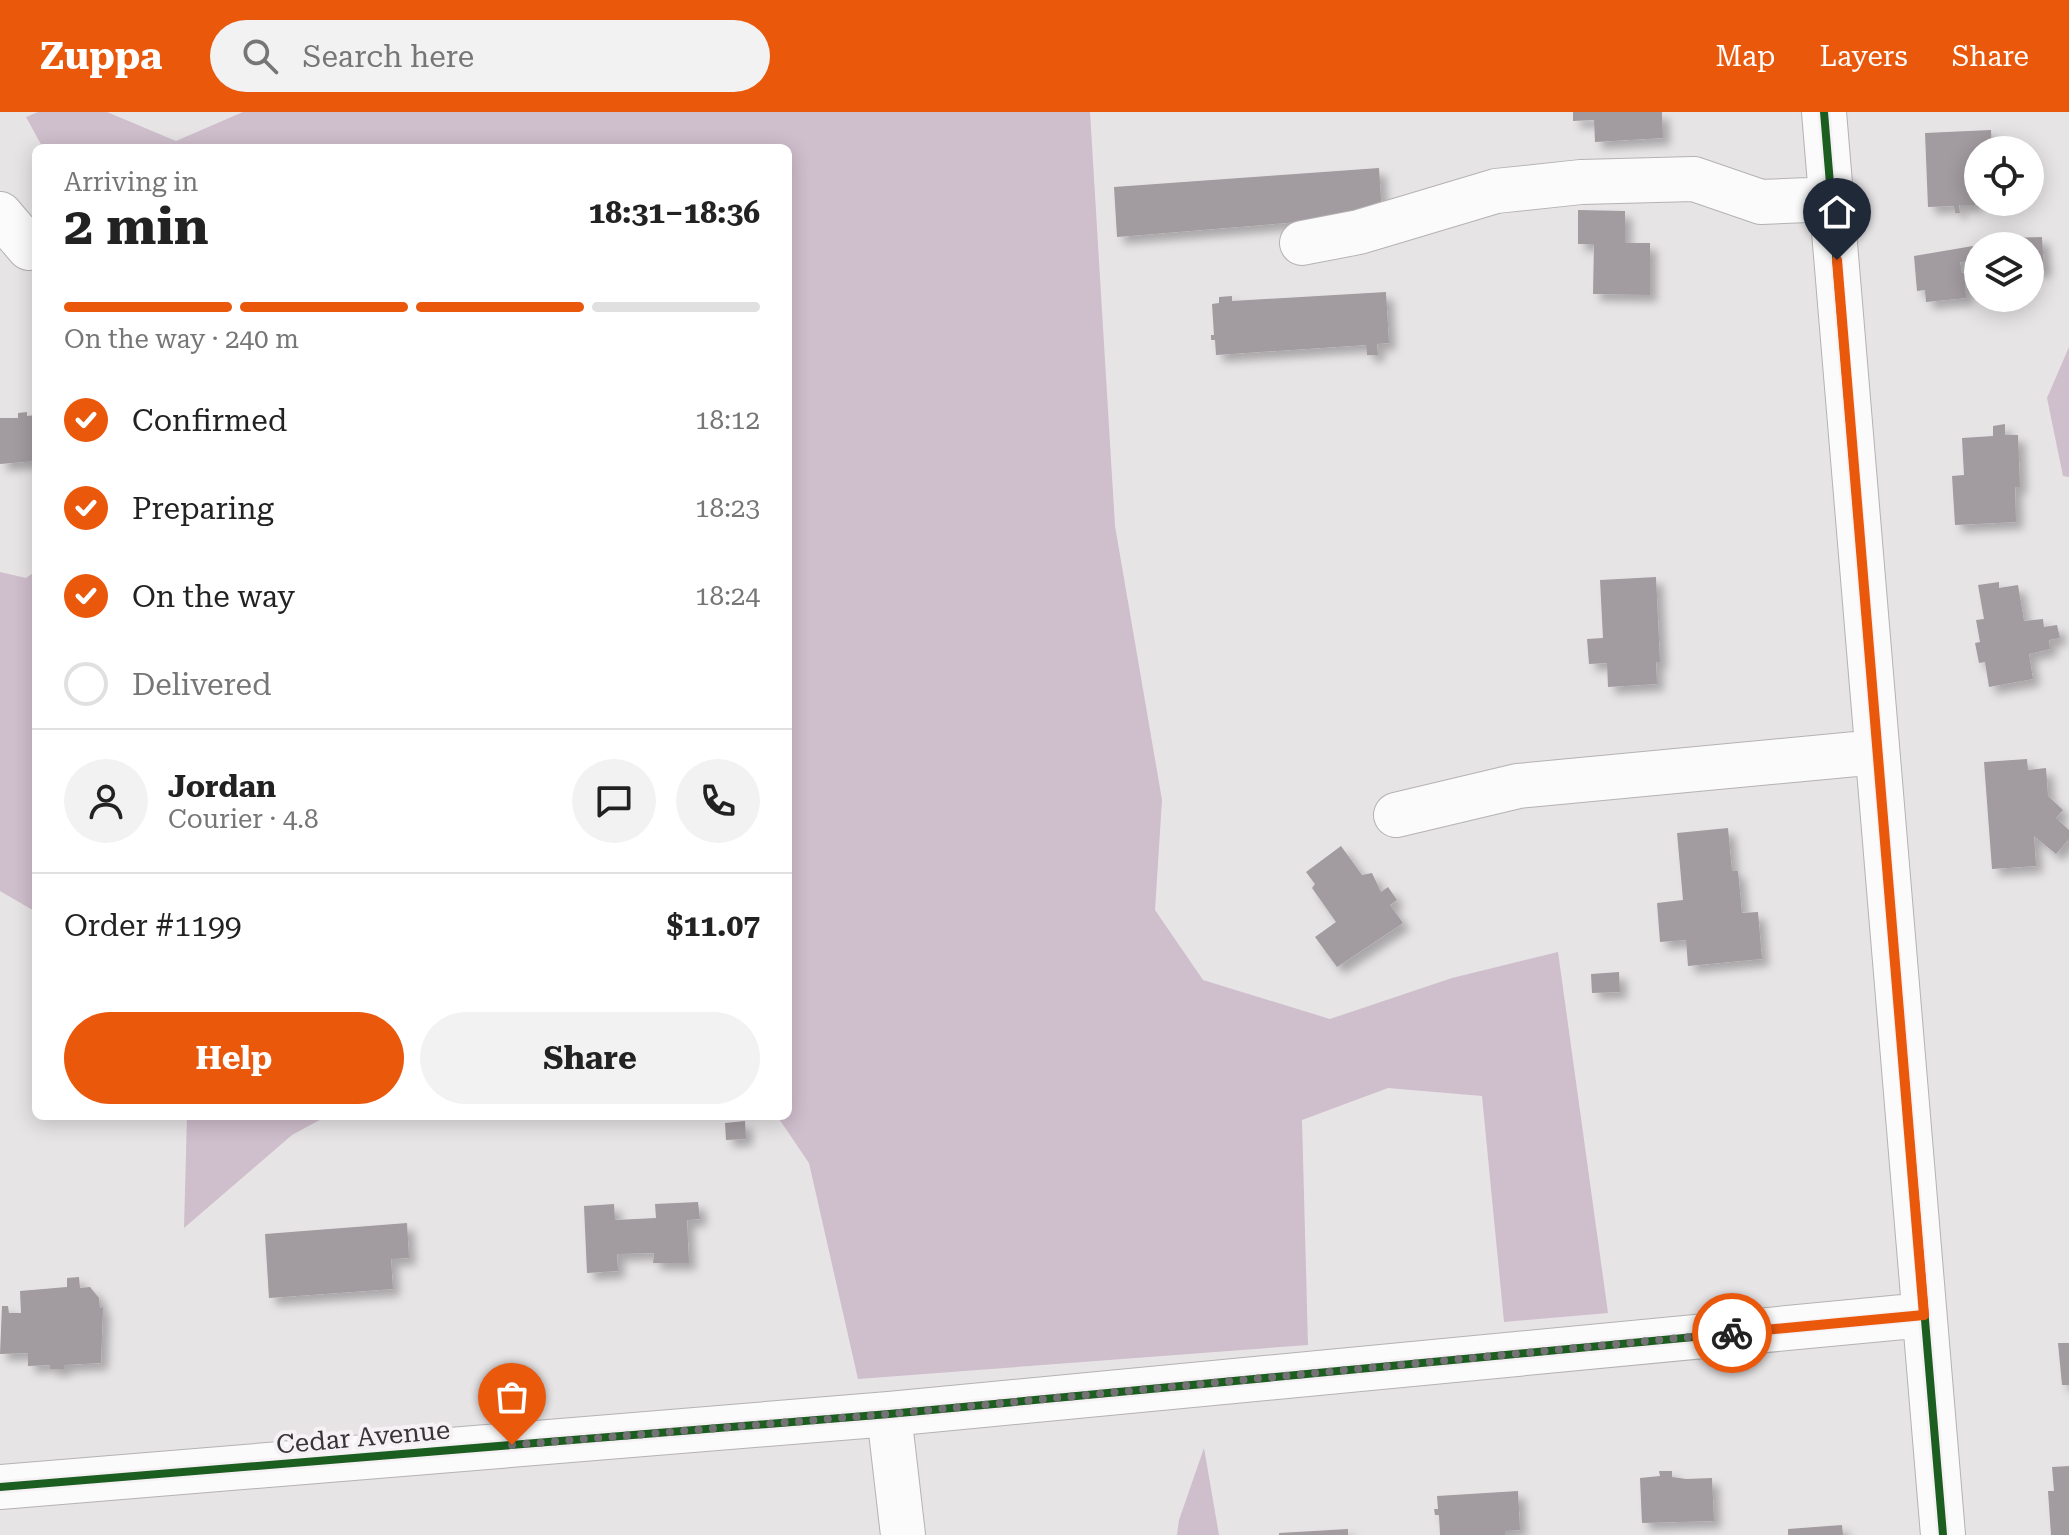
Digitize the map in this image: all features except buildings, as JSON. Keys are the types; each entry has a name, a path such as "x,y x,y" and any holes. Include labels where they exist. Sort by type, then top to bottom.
{"street":[{"path":"1824,112 1943,1535"},
{"path":"1302,243 1359,232 1496,191 1581,182 1694,179 1761,202 1832,199"},
{"path":"0,214 29,248"},
{"path":"1396,815 1518,786 1877,752"},
{"name":"Cedar Avenue","path":"0,1487 889,1414 1924,1315"},
{"path":"889,1414 903,1535"}],"shaded area":[{"path":"38,112 107,112 176,141 243,112 1090,112 1115,526 1162,800 1155,910 1203,980 1330,1019 1452,978 1558,952 1608,1313 1504,1322 1482,1096 1388,1088 1302,1120 1308,1345 858,1379 809,1163 780,1120 792,1120 792,144 41,144 26,117"},
{"path":"2069,347 2069,477 2063,476 2047,398"},
{"path":"0,572 26,578 32,574 32,910 0,891"},
{"path":"187,1120 320,1120 292,1135 184,1228"},
{"path":"1204,1448 1219,1535 1177,1535 1179,1520"}],"cycle path":[{"path":"1824,112 1943,1535"},
{"path":"0,1487 889,1414 1924,1315"}],"way so far":[{"path":"512,1445 889,1414 1732,1333"}],"route":[{"path":"1732,1333 1924,1315 1837,260"}]}
